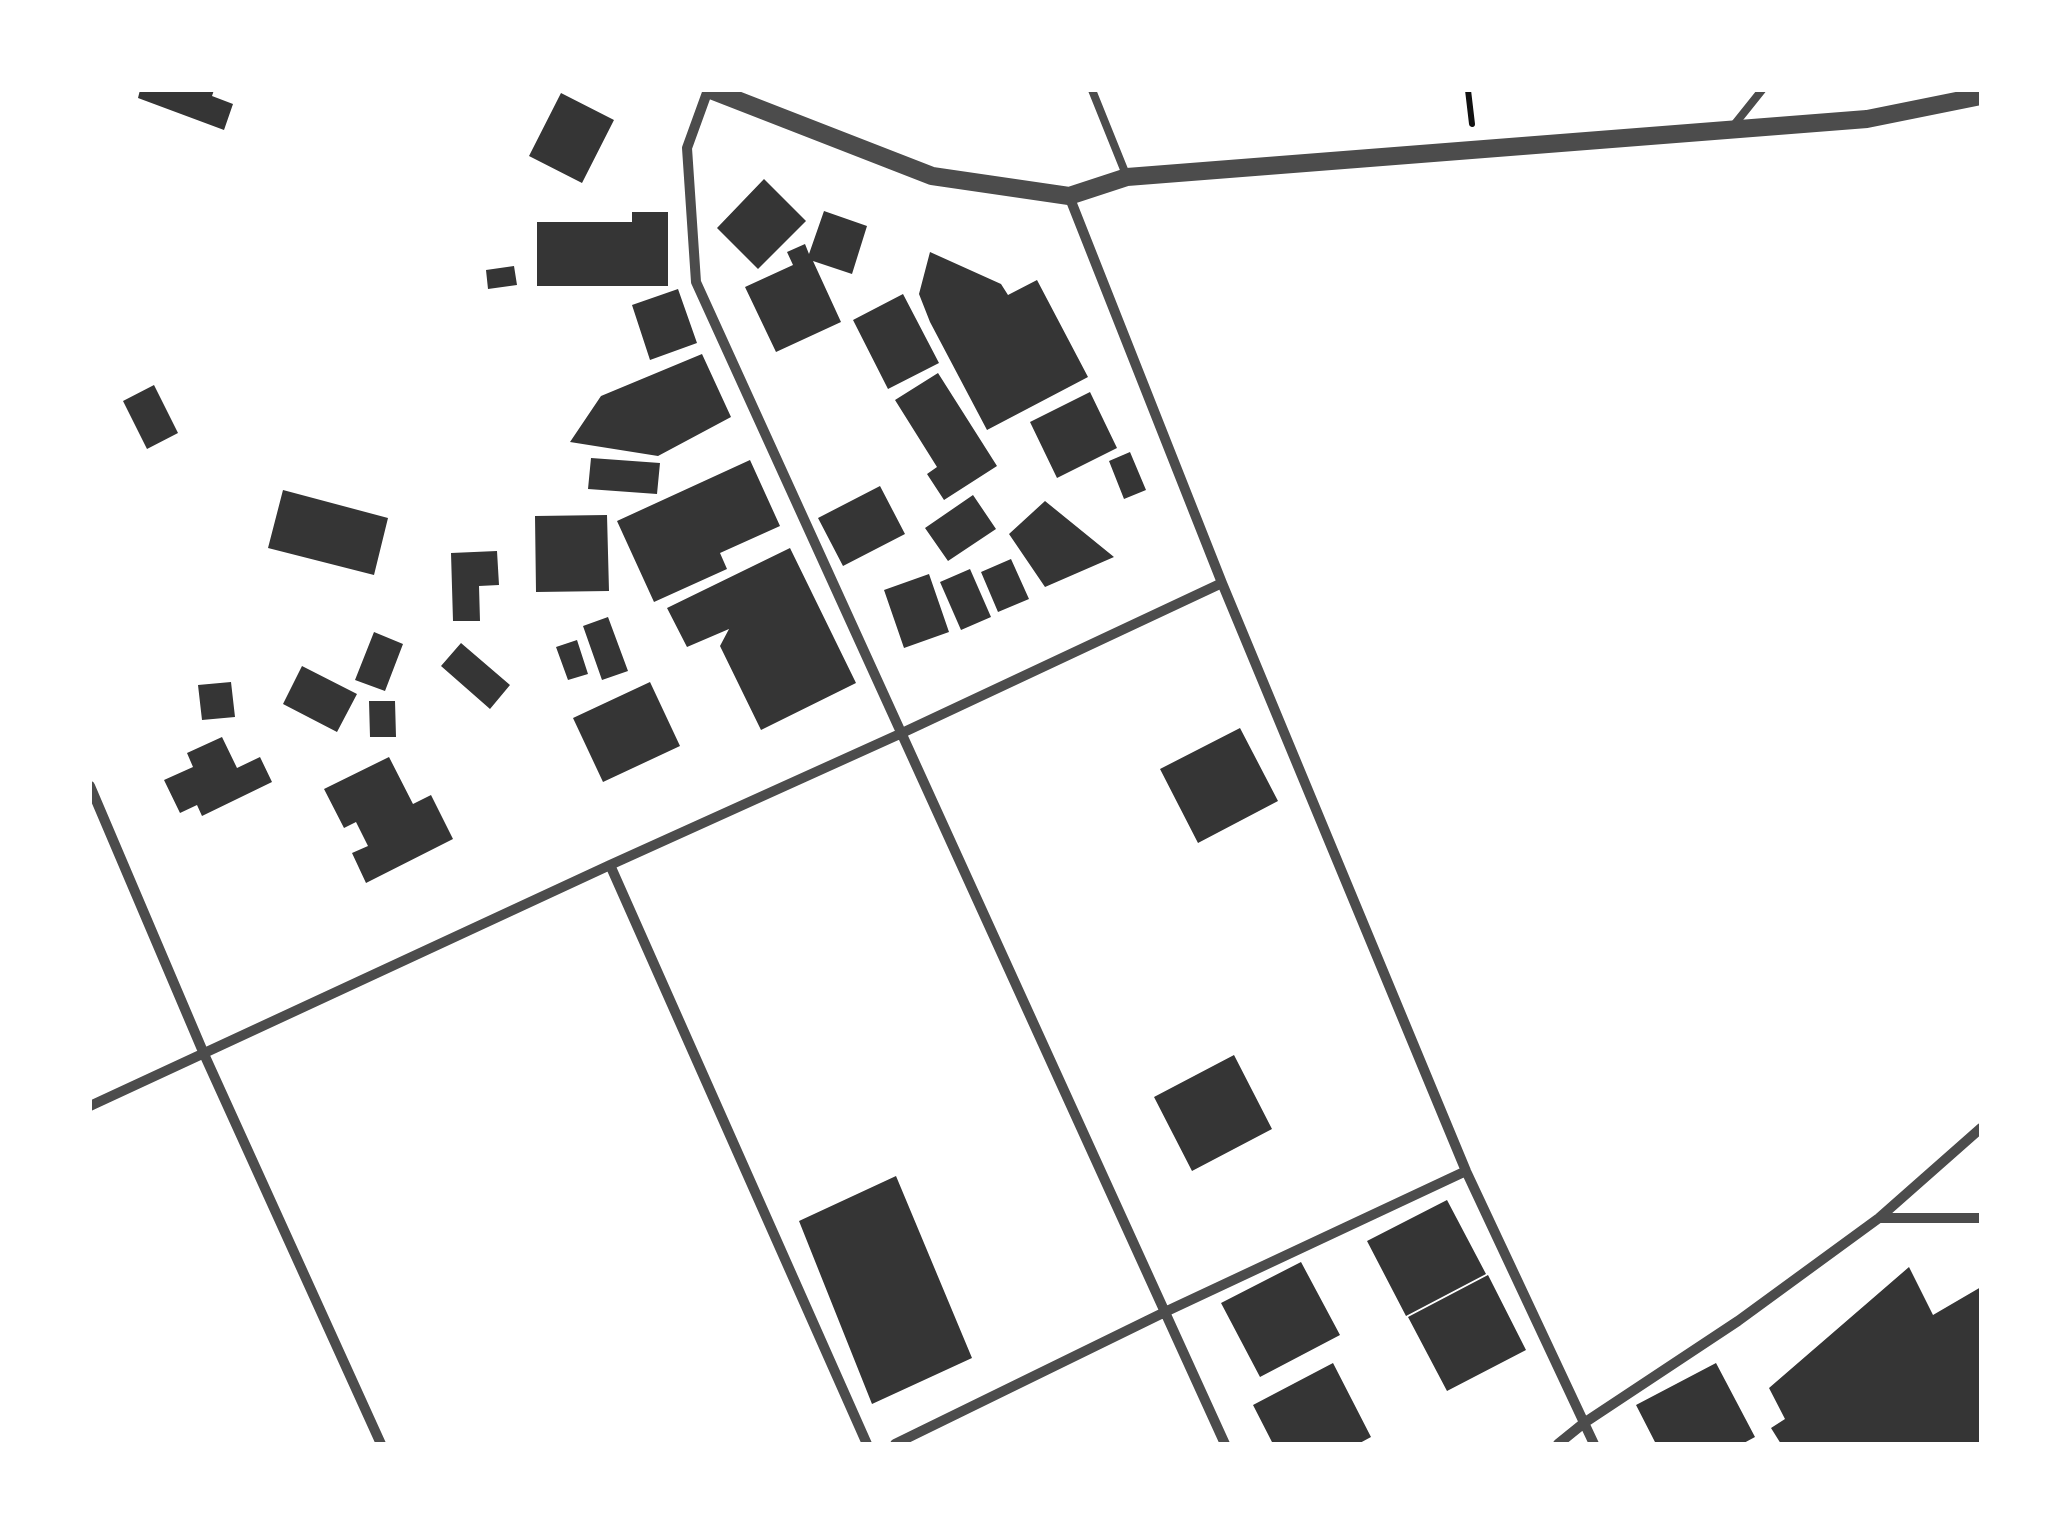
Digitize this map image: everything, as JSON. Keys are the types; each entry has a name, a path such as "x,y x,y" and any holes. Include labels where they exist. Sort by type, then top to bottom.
{"street":[{"path":"1225,1444 696,282 687,148 710,90 932,176 1069,196 1127,177 1867,119 1981,96"},
{"path":"1069,196 1222,583 1466,1171 1594,1444"},
{"path":"90,1106 1222,583"},
{"path":"90,786 204,1054 381,1444"},
{"path":"610,864 867,1444"},
{"path":"1558,1444 1738,1322 1880,1218 1981,1128"},
{"path":"895,1444 1466,1171"},
{"path":"1880,1218 1981,1218"}],"lane":[{"path":"1092,90 1127,177"},
{"path":"1730,130 1762,90"}],"building":[{"path":"140,90 214,90 212,96 233,104 224,130 138,98"},
{"path":"561,93 614,120 582,183 529,156"},
{"path":"764,179 806,221 758,269 717,228"},
{"path":"824,211 867,226 852,274 813,261 841,322 776,352 745,287 793,265 787,252 805,244 809,254"},
{"path":"632,212 668,212 668,286 537,286 537,222 632,222"},
{"path":"930,252 1001,284 1008,295 1037,280 1088,377 987,430 919,294"},
{"path":"514,266 517,285 488,289 486,270"},
{"path":"678,289 697,343 650,360 632,305"},
{"path":"903,294 939,363 888,389 853,320"},
{"path":"702,354 731,417 658,456 570,442 601,396"},
{"path":"938,373 997,466 944,500 927,474 937,467 895,400"},
{"path":"154,385 178,433 147,449 123,401"},
{"path":"1090,392 1117,448 1057,478 1030,422"},
{"path":"1130,452 1146,490 1124,499 1109,461"},
{"path":"591,458 660,463 657,494 588,489"},
{"path":"750,460 780,526 720,553 727,569 654,602 617,521"},
{"path":"880,486 905,534 843,566 818,518"},
{"path":"283,490 388,518 374,575 268,548"},
{"path":"973,495 996,529 948,561 925,528"},
{"path":"1045,501 1114,557 1045,587 1009,534"},
{"path":"607,515 609,591 536,592 535,516"},
{"path":"790,548 856,683 761,730 720,646 729,629 687,647 667,608"},
{"path":"497,551 499,585 479,586 480,621 453,621 451,553"},
{"path":"1011,559 1029,599 998,612 981,572"},
{"path":"970,569 991,617 961,630 940,582"},
{"path":"929,574 949,632 904,648 884,590"},
{"path":"608,617 628,671 602,680 583,626"},
{"path":"374,632 403,644 385,691 355,680"},
{"path":"577,640 588,674 568,680 556,647"},
{"path":"461,643 510,685 490,709 441,666"},
{"path":"302,666 357,694 337,732 283,704"},
{"path":"231,682 235,717 202,720 198,685"},
{"path":"650,682 680,746 603,782 573,718"},
{"path":"369,701 395,701 396,737 370,737"},
{"path":"1240,728 1278,801 1198,843 1160,769"},
{"path":"222,737 237,768 260,757 272,782 202,816 197,805 180,813 164,780 193,767 187,753"},
{"path":"389,757 413,804 431,795 453,839 366,883 352,853 368,846 356,822 344,828 324,789"},
{"path":"1234,1055 1272,1129 1192,1171 1154,1097"},
{"path":"896,1176 972,1358 872,1404 799,1221"},
{"path":"1447,1200 1486,1274 1406,1316 1367,1241"},
{"path":"1301,1262 1340,1335 1260,1377 1221,1303"},
{"path":"1909,1267 1933,1315 1981,1287 1981,1444 1781,1444 1771,1428 1785,1419 1769,1388"},
{"path":"1488,1275 1526,1350 1447,1391 1408,1317"},
{"path":"1333,1363 1371,1437 1358,1444 1273,1444 1253,1405"},
{"path":"1716,1363 1755,1437 1742,1444 1656,1444 1636,1405"}]}
